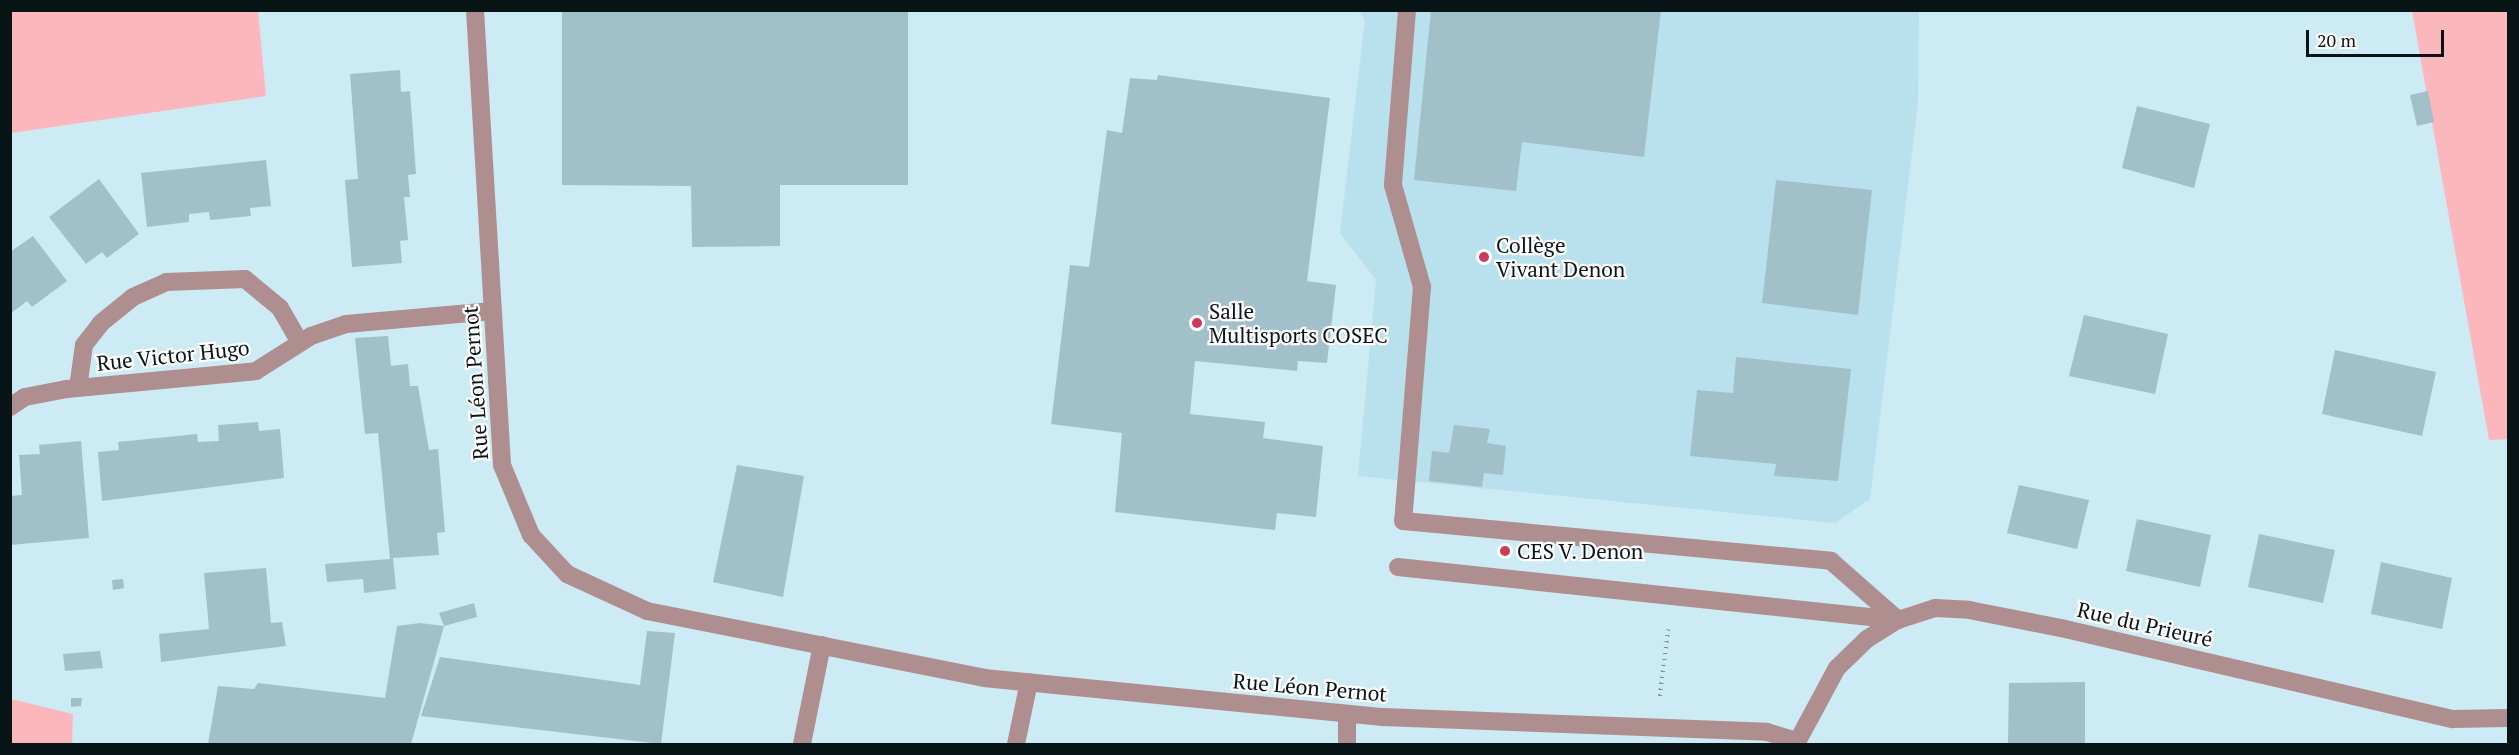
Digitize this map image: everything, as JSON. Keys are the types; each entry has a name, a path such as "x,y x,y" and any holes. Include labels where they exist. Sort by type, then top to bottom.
{"street":[{"name":"Rue Léon Pernot","path":"475,10 502,465 531,536 567,574 647,611 1029,682 1347,714 1767,732 1797,743 1811,711"},
{"path":"1407,10 1393,185 1422,287 1403,521 1831,561 1898,620"},
{"name":"Rue Victor Hugo","path":"78,388 84,345 101,323 133,297 166,282 245,279 280,308 300,342"},
{"name":"Rue Victor Hugo","path":"10,407 25,397 78,388 256,371 300,342 346,324 492,311"},
{"path":"1398,567 1898,620"},
{"name":"Rue du Prieuré","path":"1811,711 1837,668 1867,639 1898,620 1935,609 1968,609 2453,718 2508,718"},
{"path":"802,744 822,645"},
{"path":"1016,744 1029,682"},
{"path":"1347,714 1347,744"}],"shaded area":[{"path":"10,11 258,11 266,96 11,133"},
{"path":"1359,11 1919,11 1918,103 1870,499 1835,523 1358,476 1376,280 1340,233 1365,20"},
{"path":"2412,11 2508,11 2508,439 2489,440"},
{"path":"11,699 73,714 72,744 11,744"}],"building":[{"path":"562,10 908,10 908,185 780,185 780,246 692,247 691,186 562,185"},
{"path":"1431,10 1661,10 1644,157 1522,142 1516,191 1414,180"},
{"path":"400,70 401,92 410,91 416,174 408,175 410,197 404,197 408,240 400,241 402,263 352,267 345,180 358,179 350,74"},
{"name":"Salle Multisports COSEC","path":"1158,75 1330,98 1307,281 1336,285 1327,363 1298,361 1297,371 1195,361 1190,414 1265,422 1263,438 1323,446 1316,517 1277,513 1275,530 1115,512 1122,433 1051,424 1070,265 1089,267 1107,130 1122,133 1130,78 1157,80"},
{"path":"2428,91 2434,122 2417,126 2410,95"},
{"path":"2137,106 2210,124 2194,188 2122,168"},
{"path":"266,160 271,206 250,208 251,216 210,220 209,212 189,214 189,222 147,227 141,173"},
{"path":"99,179 139,234 107,258 102,252 86,264 49,217"},
{"path":"1776,180 1872,190 1858,315 1762,303"},
{"path":"33,236 67,281 32,307 27,301 10,314 10,252"},
{"path":"2084,315 2168,334 2155,394 2069,376"},
{"path":"388,336 391,366 408,364 410,386 418,386 429,450 438,449 445,532 437,533 439,555 393,558 396,589 364,593 363,579 327,582 325,564 390,559 378,433 365,434 355,338"},
{"path":"2335,350 2436,372 2422,436 2322,414"},
{"path":"1736,357 1851,369 1838,481 1774,476 1776,464 1690,456 1697,390 1733,393"},
{"path":"258,422 259,431 280,429 284,478 102,501 98,452 119,450 118,442 197,434 198,442 219,441 218,425"},
{"path":"1454,425 1490,429 1487,443 1506,446 1503,475 1484,473 1482,487 1429,481 1432,451 1449,453"},
{"path":"81,441 89,538 10,545 10,496 22,495 19,455 40,454 39,445"},
{"path":"737,465 804,476 783,597 713,582"},
{"path":"2019,485 2089,500 2077,549 2007,533"},
{"path":"2137,519 2211,535 2200,587 2126,571"},
{"path":"2259,534 2335,550 2323,603 2248,587"},
{"path":"2381,562 2452,578 2442,629 2371,614"},
{"path":"266,568 271,623 282,622 286,646 161,662 159,634 209,629 204,573"},
{"path":"123,579 124,588 113,590 112,580"},
{"path":"474,603 477,617 444,626 439,613"},
{"path":"420,623 444,626 411,744 208,744 218,686 254,689 258,683 385,698 397,626"},
{"path":"647,631 675,633 661,744 421,716 440,657 640,685"},
{"path":"100,651 103,668 65,671 63,654"},
{"path":"2085,682 2085,744 2008,744 2009,683"},
{"path":"71,698 82,698 81,706 71,707"}],"place":[{"name":"Collège Vivant Denon","path":"1484,257"},
{"name":"Salle Multisports COSEC","path":"1197,323"},
{"name":"CES V. Denon","path":"1505,551"}]}
